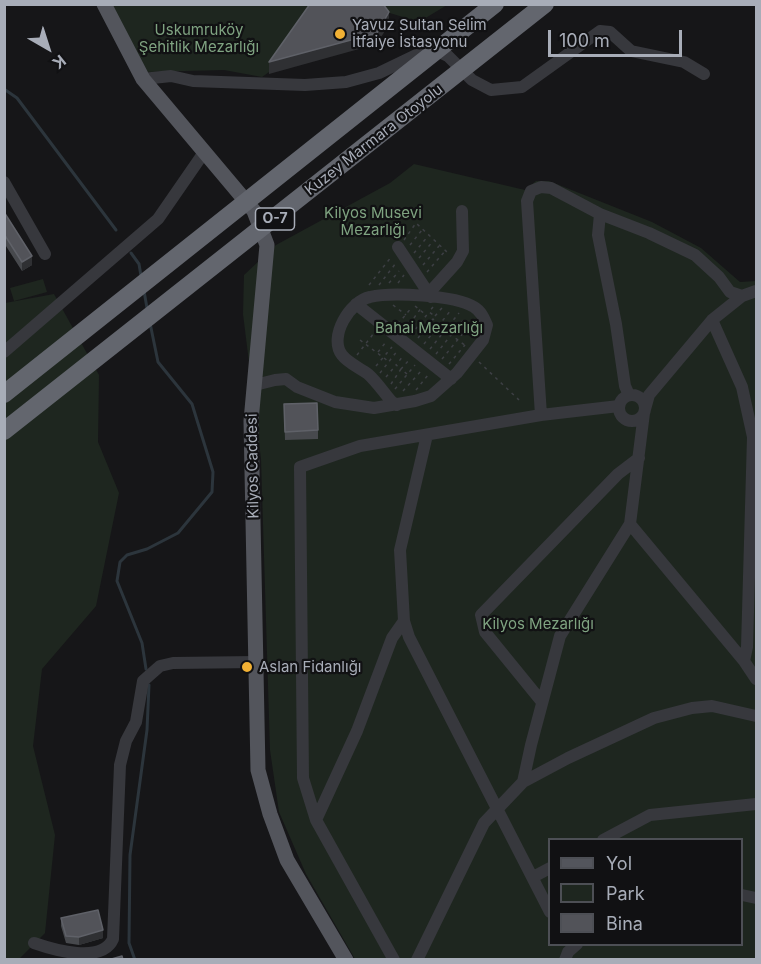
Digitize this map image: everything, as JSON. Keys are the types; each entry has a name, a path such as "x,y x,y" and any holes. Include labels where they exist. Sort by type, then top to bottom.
{"highway":[{"name":"Kuzey Marmara Otoyolu","path":"4,394 495,4"},
{"name":"Kuzey Marmara Otoyolu","path":"4,432 545,4"}],"main road":[{"name":"Kilyos Caddesi","path":"104,4 143,79 254,211 267,245 251,421 258,770 270,814 287,860 346,960"}],"street":[{"path":"143,79 171,76 193,81 305,86 346,82 379,74 431,48 448,56 472,80 491,90 522,87 600,31 610,32 631,51 684,62 704,74"},
{"path":"4,352 158,219 205,151"},
{"path":"4,182 45,254"},
{"path":"541,416 527,201 531,191 541,187 551,188 600,214 649,233 695,255 730,292 742,296"},
{"path":"430,295 457,262 463,251 462,211"},
{"path":"600,214 598,235 616,324 625,386 629,395"},
{"path":"398,247 430,295"},
{"path":"523,782 560,636 630,524 644,413 649,395 712,320 742,296 756,291"},
{"path":"255,385 286,379 297,387 334,402 374,408 389,396 430,396 451,379 472,354 483,340 488,325 465,305 430,295 367,297 356,304 343,320 337,333 338,345 342,355 369,375 389,396"},
{"path":"356,304 451,379"},
{"path":"712,320 742,387 753,437 747,647 744,661"},
{"path":"635,395 642,400 644,413 641,417 629,421 621,416 619,406 624,397 635,395"},
{"path":"394,960 316,820 303,778 300,467 360,446 541,416 619,406"},
{"path":"427,435 400,550 405,621 409,637 548,910"},
{"path":"542,702 485,632 481,615 618,474 639,458"},
{"path":"630,524 744,661 756,679"},
{"path":"316,820 357,731 392,638 405,621"},
{"path":"34,943 84,955 103,950 110,945 113,939 120,765 126,741 136,722 143,681 160,666 173,663 256,662"},
{"path":"417,960 484,823 523,782 568,758 654,718 692,708 712,706 756,716"},
{"path":"607,838 650,814 756,804"},
{"path":"533,877 548,869"}],"path":[{"path":"420,280 445,250"},
{"path":"405,331 430,295"},
{"path":"388,302 406,315"},
{"path":"398,325 414,305 426,315"},
{"path":"417,340 432,319 465,305"},
{"path":"424,345 439,324 465,305"},
{"path":"429,350 465,305"},
{"path":"465,305 458,340 442,360 436,354 451,334 465,305"},
{"path":"411,335 429,312"},
{"path":"424,318 430,323"},
{"path":"432,319 446,329"},
{"path":"356,356 374,332"},
{"path":"451,334 519,399"},
{"path":"360,340 389,362"},
{"path":"378,353 387,341"},
{"path":"373,370 393,346"},
{"path":"379,375 398,350"},
{"path":"389,396 384,380 404,355"},
{"path":"389,396 401,369 410,359"},
{"path":"389,396 416,364"},
{"path":"396,365 416,377"},
{"path":"389,396 411,382 423,370"},
{"path":"405,378 411,382"}],"green space":[{"name":"Uskumruköy Şehitlik Mezarlığı","path":"111,5 332,5 296,53 262,77 224,70 146,72"},
{"path":"364,5 447,5 419,22"},
{"name":"Kilyos Mezarlığı","path":"414,164 525,190 536,181 549,181 652,222 701,248 740,282 756,281 756,959 355,959 306,874 279,812 270,750 261,459 243,314 244,275 276,245 390,183"},
{"path":"43,279 47,292 14,301 10,288"},
{"path":"54,294 99,375 98,442 119,493 96,606 42,669 33,746 55,835 45,933 19,959 5,960 5,303"}],"building":[{"name":"Yavuz Sultan Selim İtfaiye İstasyonu","path":"310,4 383,4 389,12 377,33 269,62"},
{"path":"4,212 32,256 22,262 4,234"},
{"path":"317,403 318,430 285,432 284,404"},
{"path":"98,910 103,930 79,937 66,936 61,918"},
{"path":"122,956 123,960 108,960"}],"waterway":[{"path":"4,89 17,98 116,230"},
{"path":"131,253 139,264 141,276"},
{"path":"144,291 147,308"},
{"path":"146,669 142,643 117,581 120,562 127,555 147,549 178,533 212,492 213,472 192,404 158,362 150,323"},
{"path":"135,960 129,943 130,855 147,730 149,685"}],"place":[{"name":"Yavuz Sultan Selim İtfaiye İstasyonu","path":"340,34"},
{"name":"Aslan Fidanlığı","path":"247,667"}],"park label":[{"name":"Kilyos Musevi Mezarlığı","path":"373,222"},
{"name":"Bahai Mezarlığı","path":"429,328"}]}
